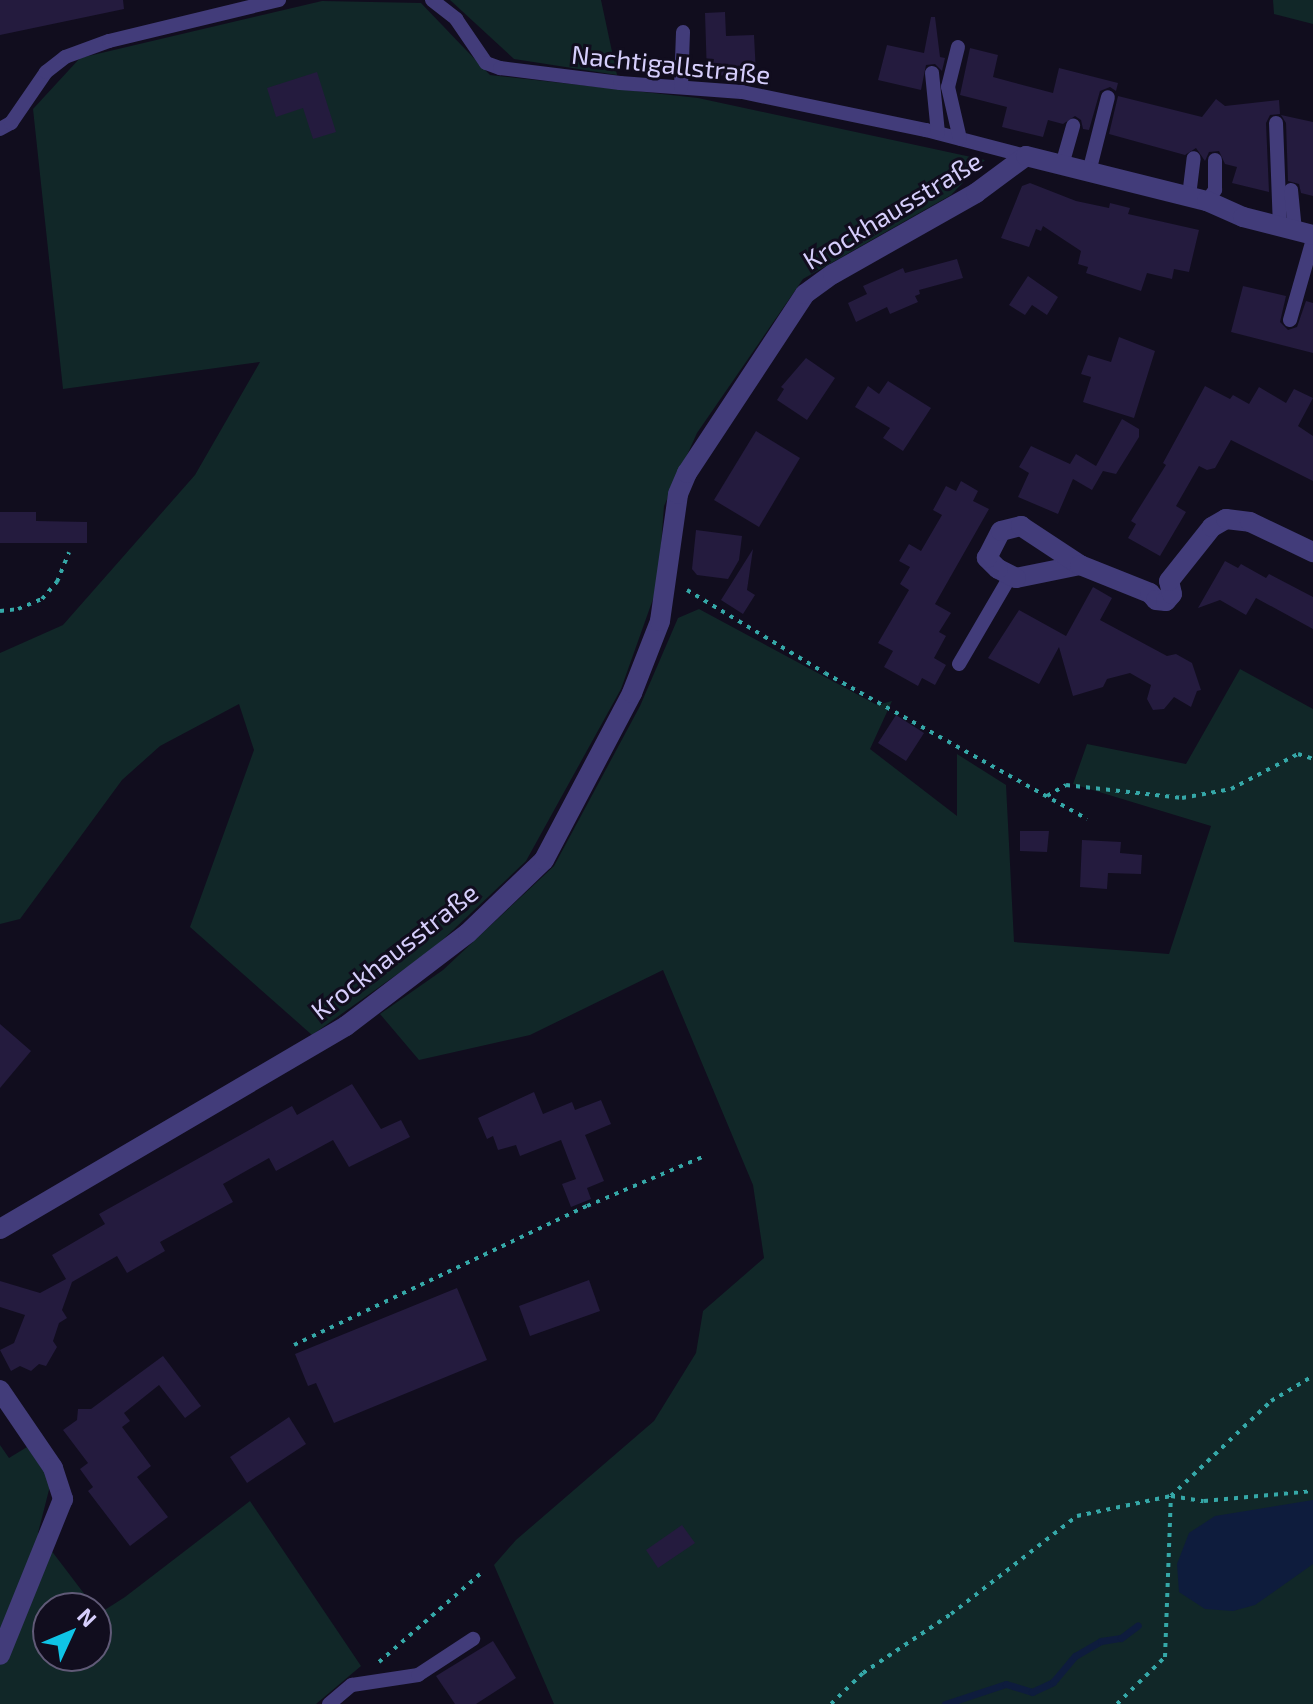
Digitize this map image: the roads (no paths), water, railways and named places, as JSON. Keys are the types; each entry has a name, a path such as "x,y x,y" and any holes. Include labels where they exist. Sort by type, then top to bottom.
{"street":[{"path":"1026,156 1198,199 1243,217 1300,233"},
{"name":"Krockhausstraße","path":"0,1229 346,1026 468,933 544,860 632,693 660,621 678,494 687,473 805,294 833,274 976,193 1026,156"},
{"path":"1080,565 1016,578 987,558 1001,531 1021,526 1080,565 1150,593 1156,600 1166,601 1173,590 1169,581 1212,527 1226,519 1250,522 1313,552"},
{"path":"0,1390 53,1468 60,1481 63,1499 0,1655"}],"lane":[{"path":"4,123 46,72 75,53 279,0"},
{"name":"Nachtigallstraße","path":"432,0 456,19 486,63 500,68 742,92 938,133 1026,156"},
{"path":"681,87 683,32"},
{"path":"958,47 948,87 960,139"},
{"path":"932,73 938,133"},
{"path":"1089,172 1108,97"},
{"path":"1276,123 1300,233"},
{"path":"1062,165 1073,126"},
{"path":"1194,158 1198,199 1215,190 1215,160"},
{"path":"1290,320 1300,233 1291,190"},
{"path":"959,664 1011,575"},
{"path":"329,1704 352,1685 418,1675 473,1639"}],"water":[{"path":"1313,1500 1313,1564 1255,1605 1233,1611 1205,1609 1179,1592 1177,1564 1189,1533 1215,1516"}],"waterway":[{"path":"945,1704 1006,1684 1032,1692 1053,1682 1075,1656 1101,1641 1121,1638 1138,1625"}]}
